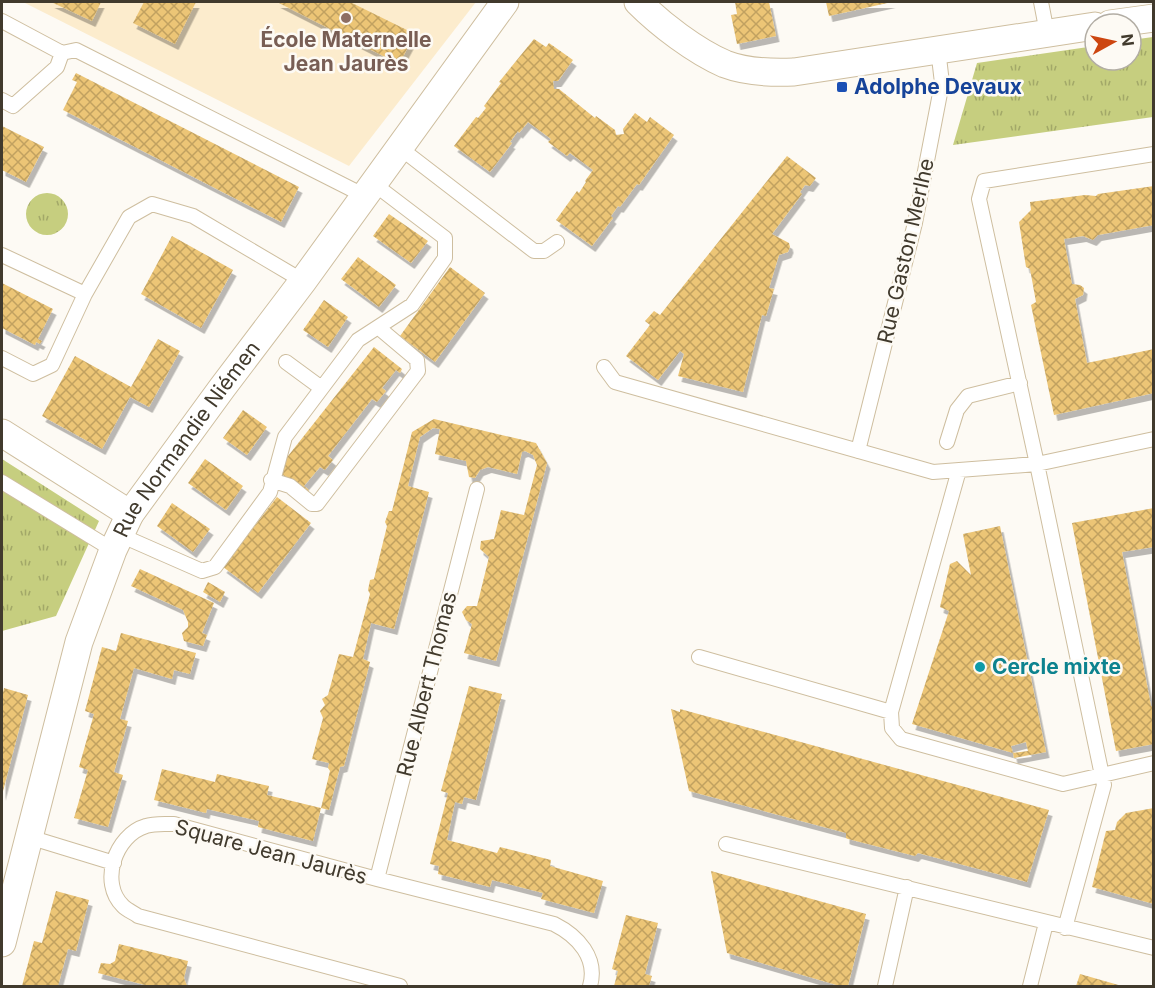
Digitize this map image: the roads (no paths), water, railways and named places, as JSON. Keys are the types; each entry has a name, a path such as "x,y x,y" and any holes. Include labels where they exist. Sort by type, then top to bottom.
{"street":[{"name":"Rue Normandie Niémen","path":"2,943 18,846 79,642 121,533 222,388 370,190 505,2"},
{"path":"638,2 651,15 702,52 726,64 758,71 794,72 1083,28"},
{"path":"2,433 121,533"}],"lane":[{"path":"1041,2 1047,33"},
{"path":"2,21 62,53 76,50 370,190 445,238 445,258 412,305 358,340 320,387 285,437 271,480 270,492 215,567 202,571 2,482"},
{"name":"Rue Gaston Merlhe","path":"858,451 915,223 943,76 938,49"},
{"path":"2,100 13,106 57,67 62,53"},
{"path":"400,148 534,251 544,251 557,242"},
{"path":"1065,928 1104,785 1038,464 979,199 984,181 1154,154"},
{"path":"2,358 33,374 52,364 85,294 129,217 152,204 193,216 303,281"},
{"path":"2,255 85,294"},
{"path":"271,480 290,486 312,504 317,504 418,370 417,360 379,328"},
{"path":"286,362 320,387"},
{"path":"604,368 615,382 933,472 1038,464 1154,439"},
{"path":"947,442 957,410 968,396 1020,383"},
{"path":"959,470 891,712 892,728 901,739 1063,784 1154,763"},
{"name":"Rue Albert Thomas","path":"377,879 477,489"},
{"path":"699,657 891,712"},
{"name":"Square Jean Jaurès","path":"400,987 138,916 122,906 114,892 110,877 119,848 131,835 145,826 174,824 554,924 578,940 587,954 592,967 590,987"},
{"path":"726,844 1154,948"},
{"path":"18,846 114,863"},
{"path":"885,987 907,887"},
{"path":"1030,987 1046,923"}],"place":[{"name":"École Maternelle Jean Jaurès","path":"346,18"},
{"name":"Adolphe Devaux","path":"842,87"},
{"name":"Cercle mixte","path":"980,667"}]}
